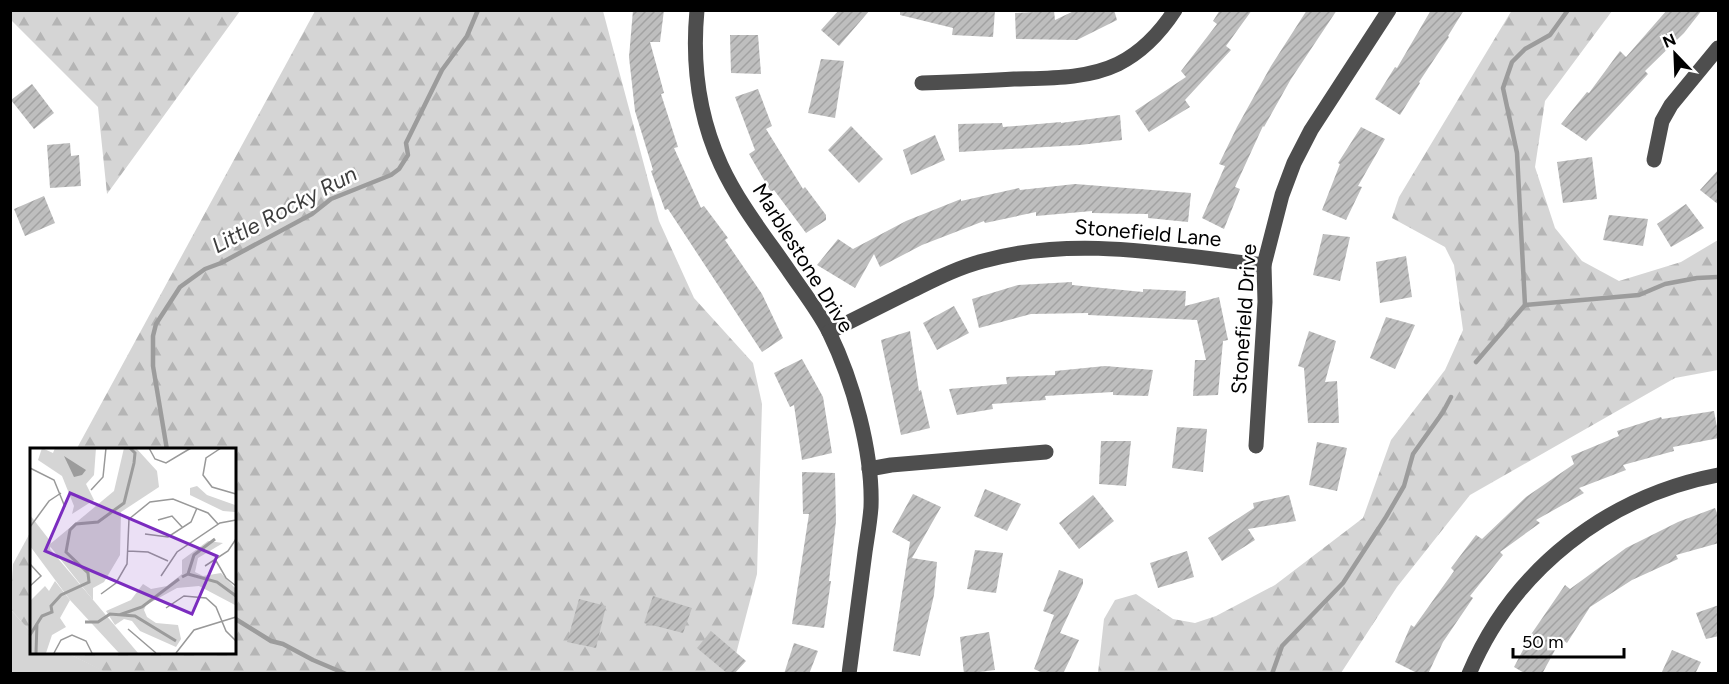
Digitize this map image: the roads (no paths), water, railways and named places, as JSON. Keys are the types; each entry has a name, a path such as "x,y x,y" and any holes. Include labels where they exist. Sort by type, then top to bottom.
{"street":[{"name":"Marblestone Drive","path":"697,10 696,75 707,126 722,166 743,203 829,332 857,408 869,469 871,508 849,674"},
{"path":"922,83 1041,78 1096,72 1120,63 1141,50 1166,24 1174,10"},
{"name":"Stonefield Drive","path":"1256,446 1265,302 1264,265 1282,195 1294,163 1311,130 1389,10"},
{"path":"1654,160 1662,121 1671,105 1719,48"},
{"name":"Stonefield Lane","path":"829,332 942,276 981,261 1025,251 1064,247 1103,248 1264,265"},
{"path":"869,469 891,465 1046,452"},
{"path":"1469,674 1481,647 1505,609 1535,572 1571,540 1611,514 1655,493 1719,475"}],"waterway":[{"name":"Little Rocky Run","path":"167,448 153,366 153,336 156,324 180,287 205,269 221,263 312,214 331,199 391,175 399,169 408,155 406,143 442,70 467,36 478,10"},
{"path":"1476,362 1525,305 1517,153 1503,88 1512,62 1525,49 1550,35 1568,10"},
{"path":"1525,305 1639,295 1665,284 1718,277"},
{"path":"1272,674 1282,646 1343,583 1386,517 1404,486 1413,454 1451,397"},
{"name":"Little Rocky Run","path":"236,619 271,641 283,644 346,674"}]}
